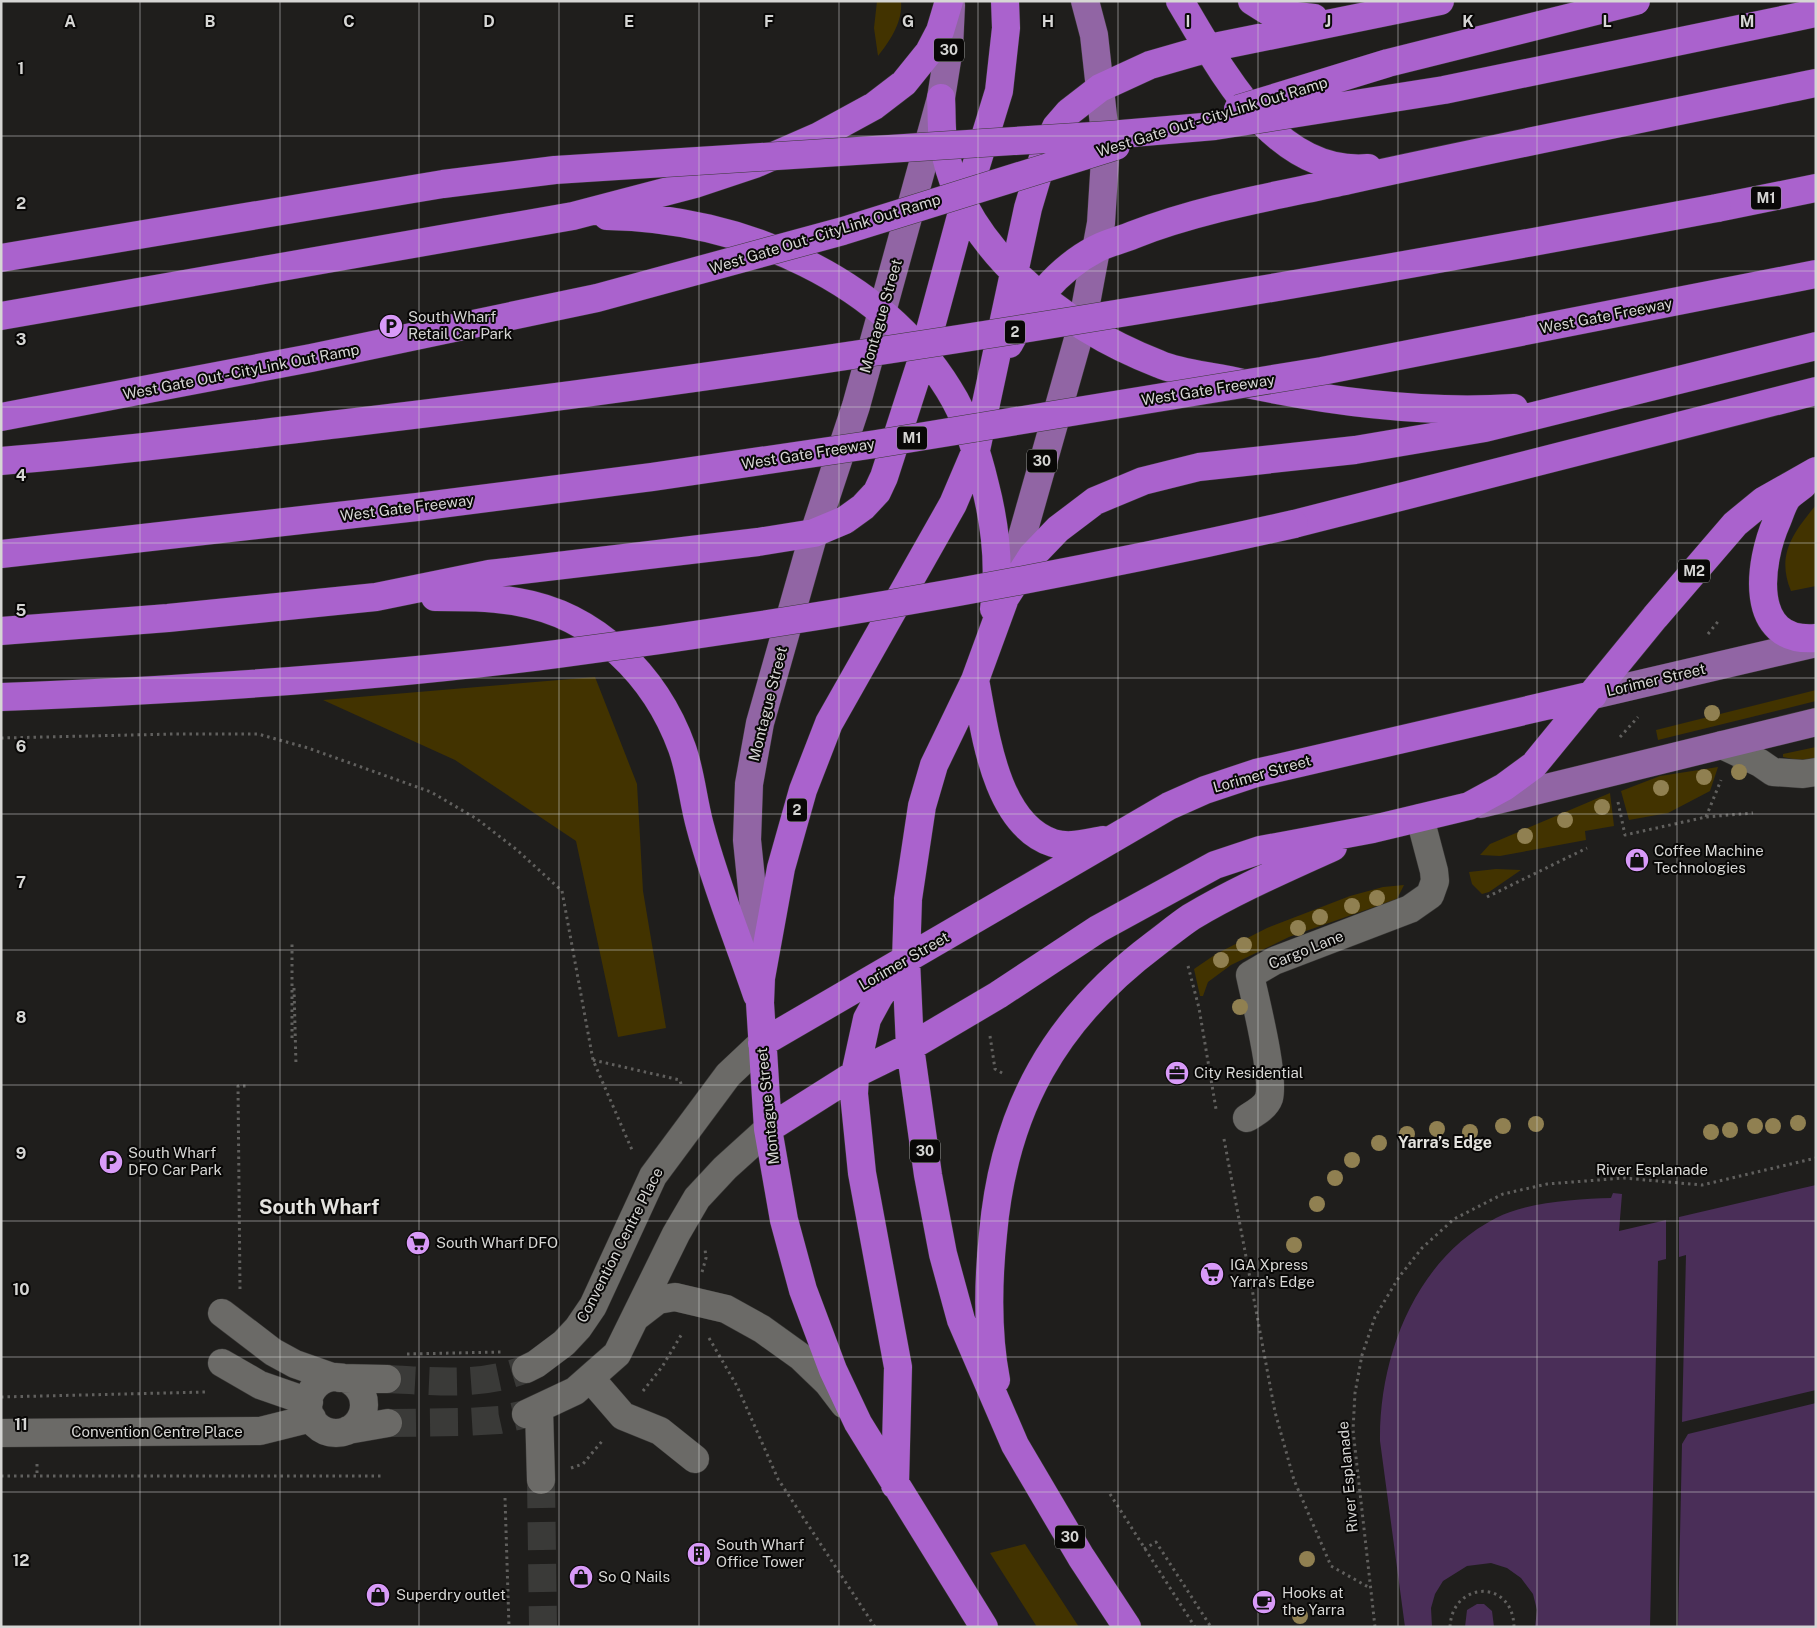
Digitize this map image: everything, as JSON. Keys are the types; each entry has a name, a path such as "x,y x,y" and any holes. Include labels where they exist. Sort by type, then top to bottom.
{"highway":[{"path":"1,316 572,216 695,184 755,164 857,116 904,83 929,52 940,31 950,1"},
{"path":"1,631 376,597 488,574 758,542 814,533 851,517 877,492 890,464 923,356 964,205 999,91 1006,28 1005,1"},
{"path":"1180,1 1256,118 1298,151 1325,163 1361,169 1426,163"},
{"path":"1252,1 1271,13 1296,18 1358,17"},
{"path":"994,372 1028,208 1046,151 1056,127 1068,112 1100,88 1150,65 1209,48 1440,1"},
{"name":"West Gate Out - CityLink Out Ramp","path":"1,417 302,360 597,298 843,231 1000,181 1388,63 1636,1"},
{"path":"1,258 443,184 555,170 1100,136 1215,126 1444,90 1816,13"},
{"path":"1095,250 1168,221 1208,210 1816,83"},
{"path":"941,98 942,140 949,167 964,205 978,228 1015,271 1041,295 1082,325 1129,352 1161,365 1285,393 1402,408 1484,410 1580,405"},
{"name":"M1","path":"1,461 490,406 684,381 1280,288 1500,249 1816,188"},
{"path":"572,216 640,216 702,226 754,241 824,271 882,314 923,356 955,400 976,450 990,506 995,555 995,600 989,643"},
{"name":"2","path":"760,991 781,868 803,790 829,723 953,504 976,450 994,372 1022,318 1041,295 1067,269 1095,250"},
{"name":"West Gate Freeway","path":"1,554 417,507 652,477 876,444 1322,371 1816,274"},
{"path":"1005,598 1032,556 1058,528 1095,501 1143,481 1199,467 1355,450 1412,442 1485,428 1816,346"},
{"path":"1,697 154,691 357,675 556,654 958,594 1294,524 1572,455 1816,391"},
{"path":"1572,455 1816,409"},
{"name":"M2","path":"1816,473 1787,498 1769,539 1761,591 1765,610 1780,629 1806,639 1816,638"},
{"name":"M2","path":"1593,694 1655,617 1735,524 1763,501 1816,473"},
{"path":"376,597 480,597 518,602 554,611 590,630 620,652 646,681 665,709 682,750 700,827 760,991"},
{"name":"30","path":"1005,598 975,680 934,765 922,806 908,899 906,960 910,1047 928,1176 943,1254 961,1320 1010,1435 1082,1557 1127,1627"},
{"path":"975,680 989,754 998,783 1021,819 1033,830 1053,843 1089,843 1120,835"},
{"path":"768,1129 855,1074 910,1047 983,1004 1098,929 1215,865 1260,850 1373,829 1469,806 1534,765 1593,694"},
{"name":"Lorimer Street","path":"762,1043 1169,806 1205,790 1256,773 1593,694"},
{"path":"1010,1435 992,1362 989,1271 1002,1168 1014,1127 1030,1090 1065,1031 1092,998 1136,959 1190,918 1254,883 1373,829"},
{"path":"895,1485 898,1367 862,1173 854,1094 855,1074 867,1019 887,984 906,960"},
{"name":"Montague Street","path":"760,991 768,1129 780,1202 804,1290 833,1370 858,1423 984,1627"}],"main road":[{"name":"Montague Street","path":"760,991 747,840 749,784 760,724 814,533 856,406 941,98 949,48 950,1"},
{"name":"30","path":"1005,598 1025,519 1082,325 1101,223 1106,142 1094,35 1085,1"},
{"name":"Lorimer Street","path":"1593,694 1816,643"},
{"path":"1469,806 1816,722"}],"street":[{"path":"1722,745 1760,763 1773,772 1803,774 1816,772"},
{"name":"Cargo Lane","path":"1247,1118 1261,1109 1269,1098 1269,1076 1250,975 1274,961 1410,910 1430,894 1435,881 1434,870 1420,818"},
{"name":"Convention Centre Place","path":"526,1369 536,1364 564,1343 578,1328 592,1306 653,1176 728,1075 762,1043"},
{"path":"541,1480 533,1412 575,1391 591,1379 617,1354 676,1234 697,1198 725,1168 768,1129"},
{"path":"636,1317 658,1300 675,1297 726,1309 762,1329 801,1357 828,1383 858,1423"},
{"path":"222,1313 273,1352 295,1364 354,1384 360,1390 364,1405 360,1420 348,1430"},
{"path":"222,1362 260,1385 310,1410"},
{"path":"388,1423 330,1432 316,1424 310,1410 316,1385 336,1378 392,1367"},
{"path":"591,1379 623,1416 660,1431 695,1459"},
{"name":"Convention Centre Place","path":"1,1433 260,1431 310,1410"}],"path":[{"path":"1720,619 1676,676 1607,751 1625,835 1706,816 1753,813"},
{"path":"1,738 258,734 308,748 431,792 483,824 517,850 562,891 592,1060 633,1153"},
{"path":"1706,816 1725,768 1722,745"},
{"path":"1487,897 1587,848"},
{"path":"292,944 292,1038"},
{"path":"1188,966 1199,1008 1211,1089 1218,1115"},
{"path":"294,974 296,1065"},
{"path":"983,1004 995,1069 1030,1090"},
{"path":"592,1060 680,1080"},
{"path":"240,1293 238,1086 249,1086"},
{"path":"1222,1132 1258,1312 1275,1412 1294,1480 1331,1566 1370,1588"},
{"name":"River Esplanade","path":"1375,1627 1353,1430 1356,1393 1362,1355 1375,1317 1399,1277 1422,1248 1454,1219 1503,1194 1547,1184 1624,1178 1702,1185 1816,1158"},
{"path":"703,1270 706,1258 705,1246"},
{"path":"708,1336 737,1386 778,1479 875,1627"},
{"path":"392,1367 505,1352"},
{"path":"1,1397 206,1392 213,1398"},
{"path":"1,1476 384,1476"},
{"path":"1110,1494 1195,1627"},
{"path":"505,1498 509,1627"},
{"path":"1144,1549 1156,1542 1211,1627"},
{"path":"1450,1627 1454,1607 1461,1599 1474,1592 1486,1590 1506,1601 1512,1610 1514,1627"}],"shaded area":[{"path":"877,1 901,1 898,24 878,56 874,28"},
{"path":"1816,505 1816,586 1791,591 1785,566 1786,555 1789,545 1800,525"},
{"path":"595,677 637,784 643,891 666,1028 618,1037 576,841 455,760 323,700"},
{"path":"1816,690 1816,701 1658,740 1656,730"},
{"path":"1816,747 1816,764 1783,757 1783,754"},
{"path":"1718,767 1710,791 1668,813 1629,820 1621,791 1660,776"},
{"path":"1610,793 1614,826 1585,831 1586,840 1500,856 1480,855 1490,844"},
{"path":"1496,869 1521,870 1489,892 1482,894 1472,884 1469,872"},
{"path":"1404,885 1397,899 1289,937 1231,965 1208,982 1203,996 1200,996 1194,969 1216,954 1267,928 1350,896 1383,887"},
{"path":"1816,1185 1816,1627 1405,1627 1380,1441 1381,1408 1386,1376 1395,1343 1408,1313 1424,1284 1444,1258 1468,1236 1496,1218 1522,1208 1537,1205 1611,1198 1613,1193 1622,1194 1619,1231"},
{"path":"1025,1544 1079,1627 1037,1627 990,1553"}],"pier":[{"path":"1679,1216 1679,1257 1686,1255 1682,1422 1816,1390 1816,1403 1688,1434 1682,1444 1678,1627 1650,1627 1658,1261 1666,1259 1666,1219"},
{"path":"1491,1563 1507,1568 1521,1578 1533,1594 1537,1610 1535,1627 1494,1627 1492,1611 1484,1604 1477,1604 1467,1610 1465,1627 1432,1627 1431,1608 1435,1594 1443,1581 1467,1566"}],"tunnel":[{"path":"387,1379 475,1381 509,1375 526,1369"},
{"path":"388,1423 499,1420 526,1414"},
{"path":"541,1480 543,1627"}],"place":[{"name":"South Wharf Retail Car Park","path":"391,326"},
{"name":"Coffee Machine Technologies","path":"1637,860"},
{"name":"City Residential","path":"1177,1073"},
{"name":"South Wharf DFO Car Park","path":"111,1162"},
{"name":"South Wharf DFO","path":"418,1243"},
{"name":"IGA Xpress Yarra's Edge","path":"1212,1274"},
{"name":"South Wharf Office Tower","path":"699,1554"},
{"name":"So Q Nails","path":"581,1577"},
{"name":"Superdry outlet","path":"378,1595"},
{"name":"Hooks at the Yarra","path":"1264,1602"}],"district":[{"name":"Yarra’s Edge","path":"1445,1142"},
{"name":"South Wharf","path":"319,1207"}]}
